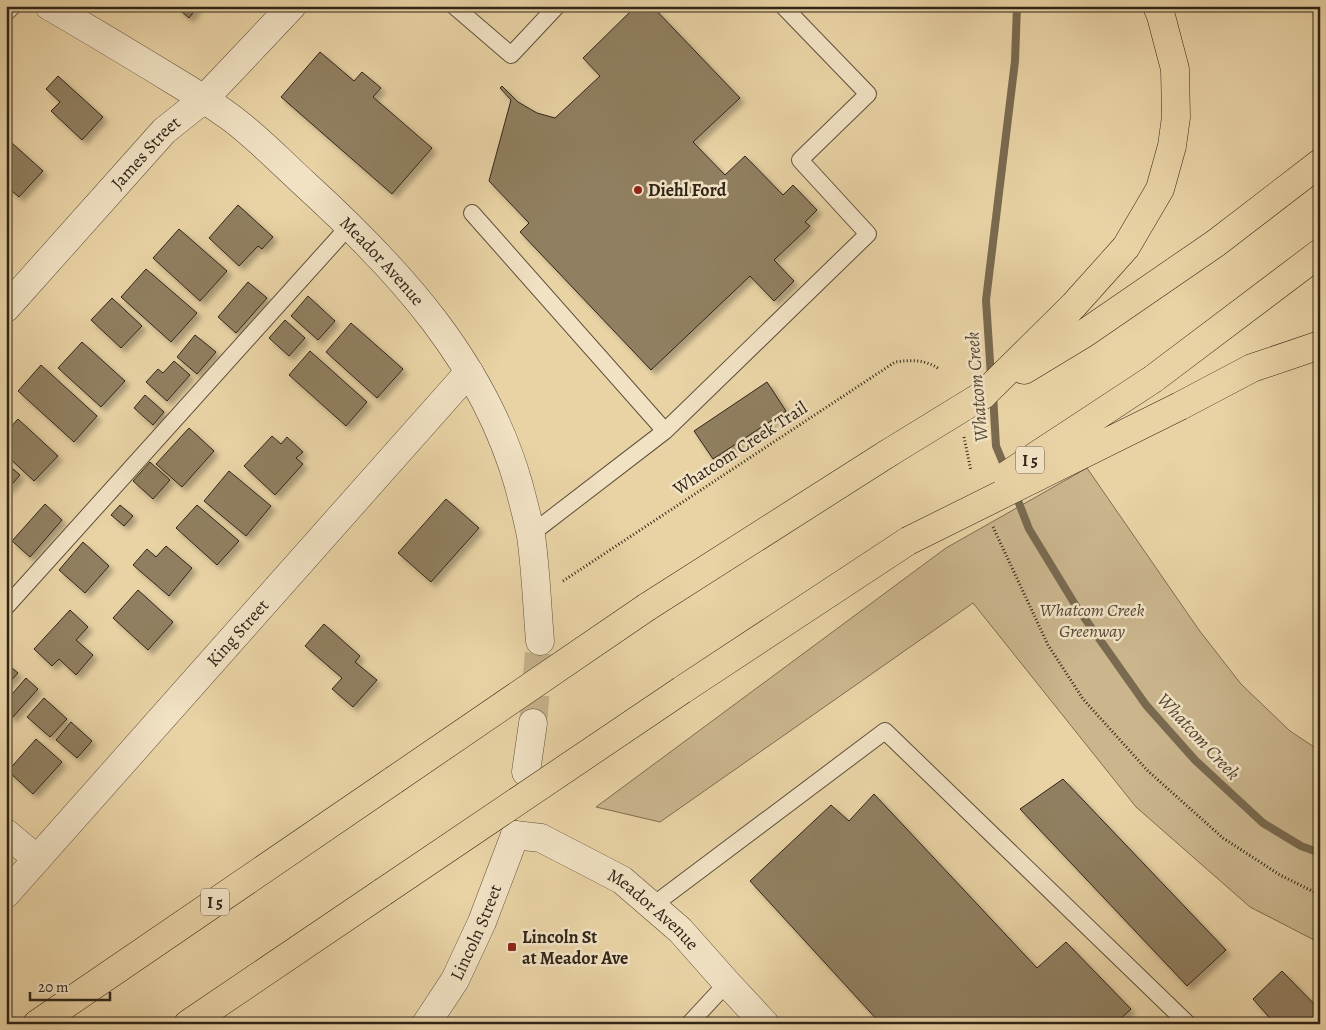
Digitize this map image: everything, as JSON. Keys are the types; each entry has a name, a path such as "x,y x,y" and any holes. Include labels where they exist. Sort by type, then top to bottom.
{"highway":[{"path":"983,395 1074,305 1126,246 1160,189 1172,146 1176,117 1174,69 1157,6"},
{"name":"I 5","path":"37,1024 647,607 887,454 1085,332 1216,243 1320,163"},
{"name":"I 5","path":"188,1024 682,690 1153,379 1320,253"},
{"path":"908,541 1180,406 1252,368 1320,345"}],"street":[{"name":"Meador Avenue","path":"49,6 204,98 233,119 350,225 397,274 424,306 444,332 469,372 487,404 507,450 519,485 530,534 540,642"},
{"name":"James Street","path":"6,308 164,131 204,98 292,6"},
{"name":"King Street","path":"6,894 469,372"},
{"path":"526,772 534,723"},
{"path":"6,833 37,859"},
{"name":"Meador Avenue","path":"515,835 541,838 622,880 680,930 765,1024"},
{"name":"Lincoln Street","path":"426,1024 454,980 478,930 515,835"}],"lane":[{"path":"6,13 12,6"},
{"path":"454,6 511,56 558,6"},
{"path":"530,534 665,431 868,234 800,160 868,94 783,6"},
{"path":"472,213 665,431"},
{"path":"6,607 350,225"},
{"path":"652,906 885,730 1188,1024"},
{"path":"689,1024 727,983"}],"path":[{"name":"Whatcom Creek Trail","path":"560,582 895,362 914,359 939,369"},
{"path":"964,433 971,471"},
{"path":"991,522 1048,645 1083,699 1148,771 1223,838 1280,875 1320,895"}],"green space":[{"name":"Whatcom Creek Greenway","path":"1087,468 1199,630 1241,684 1290,731 1320,751 1320,943 1250,907 1136,807 973,603 660,822 596,807 946,548"}],"building":[{"path":"175,6 198,6 189,18"},
{"name":"Diehl Ford","path":"636,6 652,6 740,98 693,142 725,175 745,156 783,195 793,185 817,210 805,222 810,226 774,260 794,281 774,301 750,276 651,370 520,232 529,223 489,181 511,100 500,88 502,86 518,102 537,113 555,118 600,76 583,58"},
{"path":"320,52 354,81 362,72 381,88 373,97 432,148 392,194 281,97"},
{"path":"58,76 103,117 82,140 51,111 60,102 46,89"},
{"path":"12,143 43,171 19,197 6,186 6,149"},
{"path":"238,205 273,237 262,249 258,246 239,266 209,238"},
{"path":"179,229 227,271 200,301 153,258"},
{"path":"146,269 197,313 171,342 121,297"},
{"path":"248,282 267,298 236,333 218,317"},
{"path":"308,296 335,321 318,340 291,316"},
{"path":"112,298 142,326 121,348 91,320"},
{"path":"285,320 305,338 289,356 269,338"},
{"path":"351,323 403,369 377,398 326,352"},
{"path":"195,335 216,352 197,374 177,357"},
{"path":"82,342 125,381 101,407 58,368"},
{"path":"310,351 367,402 346,426 289,375"},
{"path":"174,361 190,375 167,401 146,382 158,369 163,373"},
{"path":"41,365 97,416 74,442 18,391"},
{"path":"767,382 786,411 713,459 694,431"},
{"path":"145,395 164,412 153,425 134,408"},
{"path":"18,419 58,456 34,481 6,455 6,432"},
{"path":"189,428 214,451 182,487 156,464"},
{"path":"272,436 281,444 287,437 303,452 296,458 303,464 275,495 244,466"},
{"path":"150,462 170,480 153,499 133,481"},
{"path":"6,463 20,475 6,491"},
{"path":"229,471 271,506 246,536 204,501"},
{"path":"446,499 479,528 431,582 398,553"},
{"path":"45,504 62,520 30,557 12,541"},
{"path":"120,505 133,516 124,526 111,515"},
{"path":"197,505 239,541 217,565 176,528"},
{"path":"83,542 109,566 85,593 59,570"},
{"path":"166,546 192,568 169,596 133,565 147,549 156,557"},
{"path":"138,590 173,622 148,650 113,618"},
{"path":"70,610 88,627 76,640 93,655 76,675 59,659 52,666 34,649"},
{"path":"324,624 360,656 355,662 377,680 353,707 332,689 342,678 305,646"},
{"path":"6,663 18,673 6,686"},
{"path":"26,678 38,689 12,718 6,712 6,701"},
{"path":"44,698 67,719 50,737 27,717"},
{"path":"71,722 92,741 77,758 56,740"},
{"path":"36,739 62,762 33,794 8,771"},
{"path":"1063,779 1226,950 1187,986 1020,809"},
{"path":"874,794 1037,968 1066,942 1131,1009 1115,1024 881,1024 750,881 831,805 849,821"},
{"path":"1282,971 1320,1010 1320,1024 1275,1024 1253,999"}],"waterway":[{"name":"Whatcom Creek","path":"991,377 986,300 1015,61 1017,6"},
{"name":"Whatcom Creek","path":"993,394 996,446 1006,470"},
{"name":"Whatcom Creek","path":"1015,493 1029,529 1076,606 1146,705 1195,760 1263,823 1301,846 1320,853"}],"tunnel":[{"path":"533,723 540,641"}],"place":[{"name":"Diehl Ford","path":"638,190"},
{"name":"Lincoln St at Meador Ave","path":"512,947"}]}
